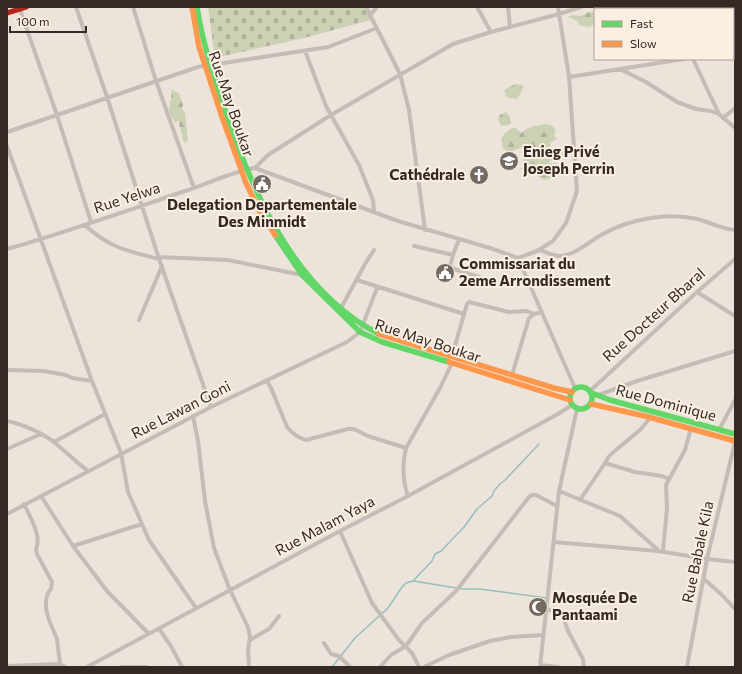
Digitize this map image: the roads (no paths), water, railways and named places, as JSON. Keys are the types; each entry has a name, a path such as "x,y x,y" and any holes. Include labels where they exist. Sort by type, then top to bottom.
{"main road":[{"path":"7,14 19,8 26,7"},
{"name":"Rue May Boukar","path":"192,7 199,47 208,64"},
{"name":"Rue May Boukar","path":"197,7 208,64 222,117 244,170 273,225 297,262 317,285 341,308 363,326 379,334 571,402"},
{"name":"Rue May Boukar","path":"244,170 253,199 269,227 302,275 332,307 360,332 388,344 512,375 554,388 573,390"},
{"path":"583,387 593,393 591,404 585,409 577,409 571,402 573,390 583,387"},
{"name":"Rue Dominique","path":"593,393 719,430 733,438"},
{"name":"Rue Dominique","path":"591,404 651,417 733,438"}],"street":[{"path":"76,7 159,258 211,407"},
{"path":"132,7 156,81 194,188"},
{"path":"366,7 400,74 409,110 425,230"},
{"path":"370,15 377,7"},
{"path":"477,7 491,32"},
{"path":"508,7 510,26"},
{"path":"558,7 559,14 569,76 577,191 563,228 549,244 540,250 518,258 490,248 425,230 255,168 268,155 331,115 453,44 510,26 559,14 581,7"},
{"path":"19,8 57,116 91,222"},
{"path":"7,132 208,64 305,51 335,45 377,28"},
{"path":"305,51 319,89 331,115 359,165 373,200 374,212"},
{"path":"569,76 678,60"},
{"path":"693,60 719,114 735,128"},
{"path":"620,69 646,82 677,102 692,108 719,114"},
{"path":"723,118 735,108"},
{"path":"7,146 92,381 122,453 128,492 149,540 196,608"},
{"name":"Rue Yelwa","path":"7,249 142,206 244,170 255,168"},
{"path":"540,250 555,255 564,255 573,252 613,229 633,222 662,216 680,216 696,219 723,228 735,230"},
{"path":"85,225 97,236 121,249 133,253 159,258 228,260 302,275"},
{"path":"459,240 453,255 450,266 451,268 488,280"},
{"path":"414,246 453,255"},
{"path":"341,308 374,250"},
{"path":"518,258 542,312 573,390"},
{"name":"Rue Docteur Bbaral","path":"593,393 697,292 735,259"},
{"path":"139,320 162,266"},
{"path":"357,280 377,288 464,314"},
{"name":"Rue Lawan Goni","path":"7,514 193,416 347,342 360,332 377,288"},
{"path":"697,292 735,316"},
{"path":"408,496 403,477 403,461 406,448 440,388 452,360 467,304 469,302 509,312 527,310 534,314"},
{"path":"512,375 529,318 534,314 542,312"},
{"path":"593,393 735,351"},
{"path":"7,370 44,371 92,381"},
{"path":"267,381 287,427 301,439 313,439 344,430 354,429 368,436 406,448"},
{"path":"719,430 735,400"},
{"name":"Rue Malam Yaya","path":"87,667 148,633 159,629 408,496 558,414 571,402"},
{"path":"558,667 540,666 559,491 577,409"},
{"path":"54,442 105,414"},
{"path":"193,416 198,441 205,501 214,548 230,590 248,627 250,640 248,650 249,667"},
{"path":"580,500 610,455 636,434 651,417"},
{"path":"7,420 18,423 54,442 88,470"},
{"path":"661,551 667,508 666,485 685,450 691,428"},
{"path":"7,449 41,434"},
{"name":"Rue Babale Kila","path":"687,667 707,559 733,438"},
{"path":"605,463 635,472 662,476 669,479"},
{"path":"559,491 620,516 661,551"},
{"path":"380,667 391,655 406,646 422,623 456,591 529,497 536,495 557,506"},
{"path":"41,496 73,546 107,591 138,621 148,633"},
{"path":"24,504 37,535 37,554 52,582 51,589 46,600 46,609 57,639 60,664"},
{"path":"73,546 142,524"},
{"path":"340,531 372,603 399,640 416,658 419,667"},
{"path":"554,542 661,551 735,562"},
{"path":"704,579 733,607 735,601"},
{"path":"547,607 562,614 568,631 583,659 584,667"},
{"path":"250,640 268,629 279,616"},
{"path":"159,629 171,646 182,667"},
{"path":"424,667 449,655 490,641 519,636 543,635"},
{"path":"324,643 331,654 340,658 350,667"},
{"path":"7,666 60,664 65,667"},
{"path":"121,667 147,667"}],"waterway":[{"path":"332,667 355,638 388,608 402,587 406,583 413,581 432,561 435,554 441,551 464,527 477,509 492,496 499,485 539,444"},
{"path":"413,581 463,589 480,589 547,598"}],"place":[{"name":"Enieg Privé Joseph Perrin","path":"509,161"},
{"name":"Cathédrale","path":"479,175"},
{"name":"Delegation Departementale Des Minmidt","path":"262,184"},
{"name":"Commissariat du 2eme Arrondissement","path":"445,273"},
{"name":"Mosquée De Pantaami","path":"538,607"}]}
